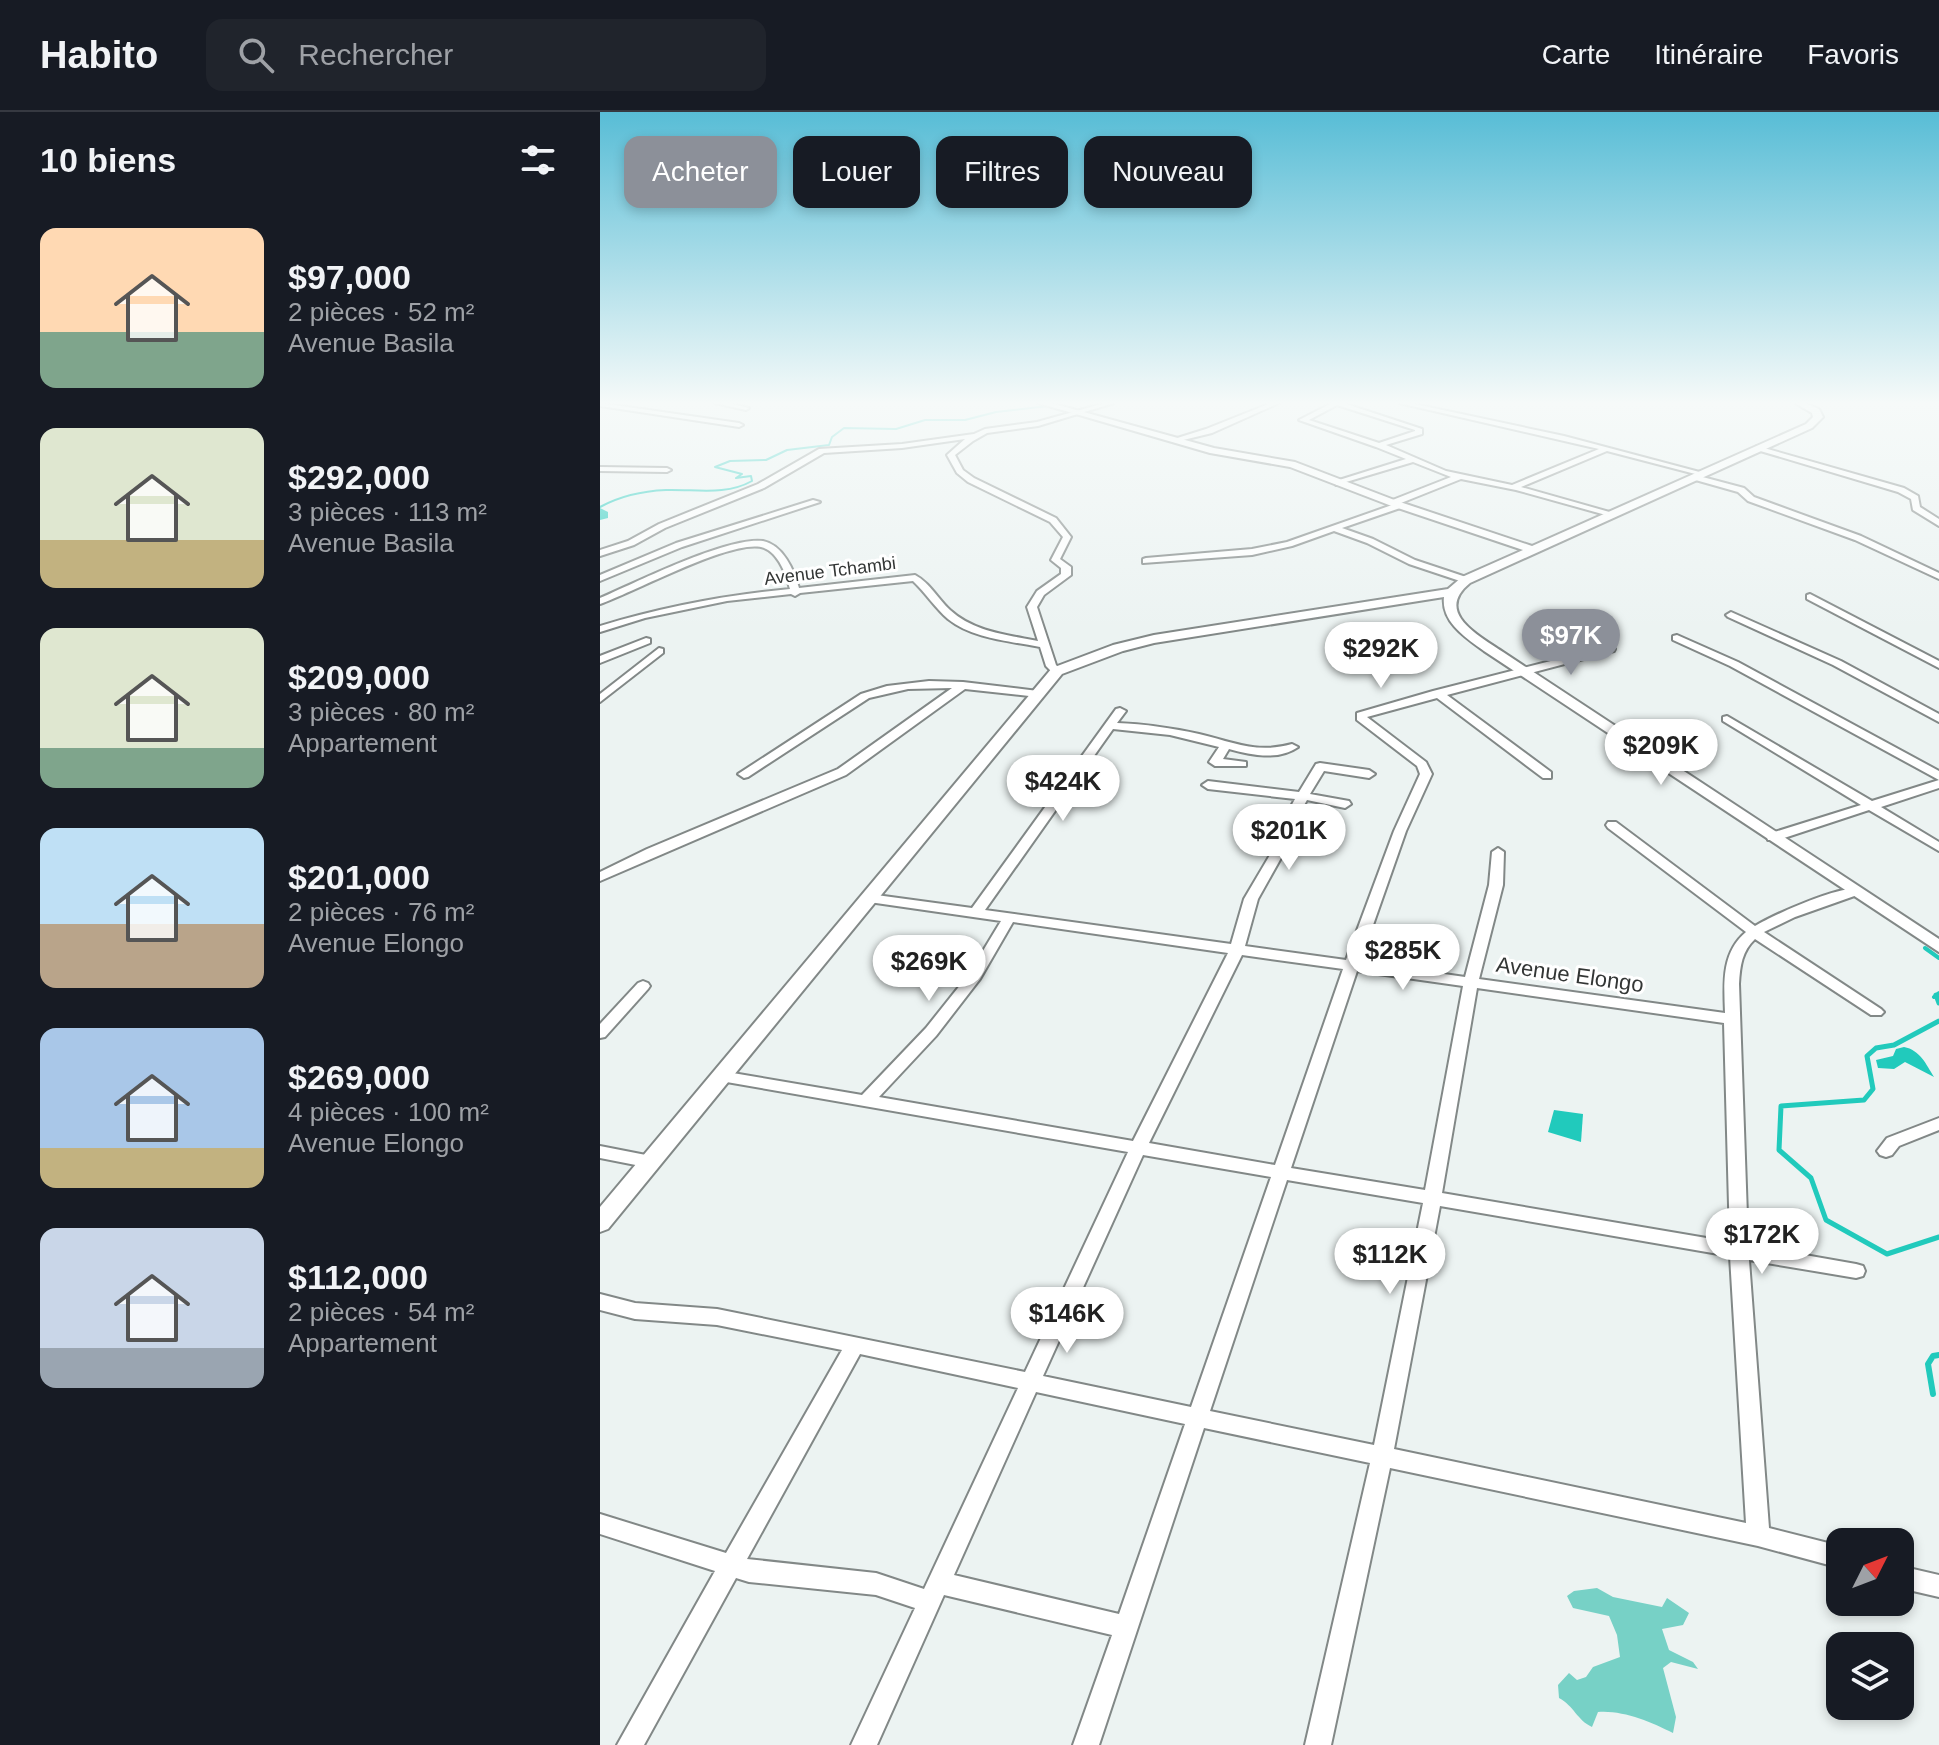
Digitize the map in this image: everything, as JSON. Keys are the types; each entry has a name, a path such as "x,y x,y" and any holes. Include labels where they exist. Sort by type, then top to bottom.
{"street":[{"path":"600,553 631,543 662,526 773,479"},
{"path":"971,479 1053,520 1067,537 1055,560 1066,567 1066,575 1040,593 1032,606 1051,666 1057,671"},
{"path":"1330,479 1533,550"},
{"path":"1339,483 1351,479"},
{"path":"1146,561 1252,552 1289,544 1337,529 1453,479"},
{"path":"1470,479 1517,488 1610,515"},
{"path":"1513,487 1532,479"},
{"path":"600,1223 1057,671 1118,648 1154,639 1452,592 1466,580 1690,479"},
{"path":"1711,479 1741,490 1751,499 1892,552 1939,576"},
{"path":"1865,479 1901,490 1915,498 1916,508 1926,518 1939,523"},
{"path":"600,578 690,540 816,502"},
{"path":"1337,529 1412,562 1466,580"},
{"path":"600,601 712,555 756,544 770,548 780,557 794,583 795,593"},
{"name":"Avenue Tchambi","path":"600,629 643,616 727,598 915,578 928,596 960,623 1044,645"},
{"path":"1452,592 1448,606 1458,624 1522,671 1939,947"},
{"path":"1810,597 1939,665"},
{"path":"1731,615 1830,660 1939,719"},
{"path":"1677,638 1734,664 1939,776"},
{"path":"600,660 646,641"},
{"path":"1086,1745 1351,966 1400,831 1426,774 1422,764 1361,715 1610,649"},
{"path":"600,699 659,651"},
{"path":"744,774 865,696 916,682 1038,694"},
{"path":"600,877 842,772 963,685"},
{"path":"1437,693 1547,775"},
{"path":"976,913 1120,711"},
{"path":"1727,719 1939,847"},
{"path":"1110,726 1151,730 1262,751 1283,751 1292,747"},
{"path":"1225,746 1215,762 1242,764"},
{"path":"864,1745 1138,1148 1237,950 1251,899 1289,833 1289,821 1320,767 1369,774"},
{"path":"1773,837 1939,784"},
{"path":"1208,785 1345,804"},
{"path":"1612,825 1753,931 1876,1012"},
{"path":"1318,1745 1382,1456 1450,1110 1471,982 1496,885 1498,852"},
{"path":"1758,1536 1739,1251 1732,1019 1734,963 1739,948 1753,931 1855,891"},
{"name":"Avenue Elongo","path":"869,898 1732,1019"},
{"path":"866,1101 931,1032 975,976 1009,918"},
{"path":"600,1033 643,986"},
{"path":"721,1076 1856,1271"},
{"path":"1886,1151 1893,1142 1939,1124"},
{"path":"600,1152 651,1162"},
{"path":"600,1302 635,1311 717,1317 855,1345 1758,1536 1826,1553"},
{"path":"630,1745 855,1345"},
{"path":"600,1524 749,1571 876,1584 1126,1627"},
{"path":"1914,1580 1939,1586"}],"shaded area":[{"path":"1904,1047 1918,1054 1934,1077 1905,1062 1894,1069 1878,1068 1876,1060 1893,1056 1896,1049"},
{"path":"1554,1110 1583,1114 1581,1142 1548,1132"},
{"path":"1597,1588 1613,1597 1662,1607 1667,1598 1689,1613 1683,1625 1662,1629 1669,1650 1693,1662 1698,1669 1671,1662 1663,1668 1676,1717 1673,1733 1637,1718 1607,1712 1598,1712 1592,1727 1559,1698 1558,1685 1569,1673 1577,1680 1586,1677 1593,1667 1620,1657 1617,1635 1609,1616 1573,1608 1567,1596 1574,1591"}],"waterway":[{"path":"600,507 624,497 649,492 731,489 752,479"},
{"path":"600,512 603,515 600,516"},
{"path":"1925,948 1939,958"},
{"path":"1936,995 1939,1003"},
{"path":"1939,1021 1894,1045 1876,1048 1867,1056 1873,1089 1864,1100 1781,1106 1779,1150 1811,1178 1826,1220 1887,1254 1939,1237"},
{"path":"1933,1394 1928,1364 1933,1356 1939,1355"}]}
